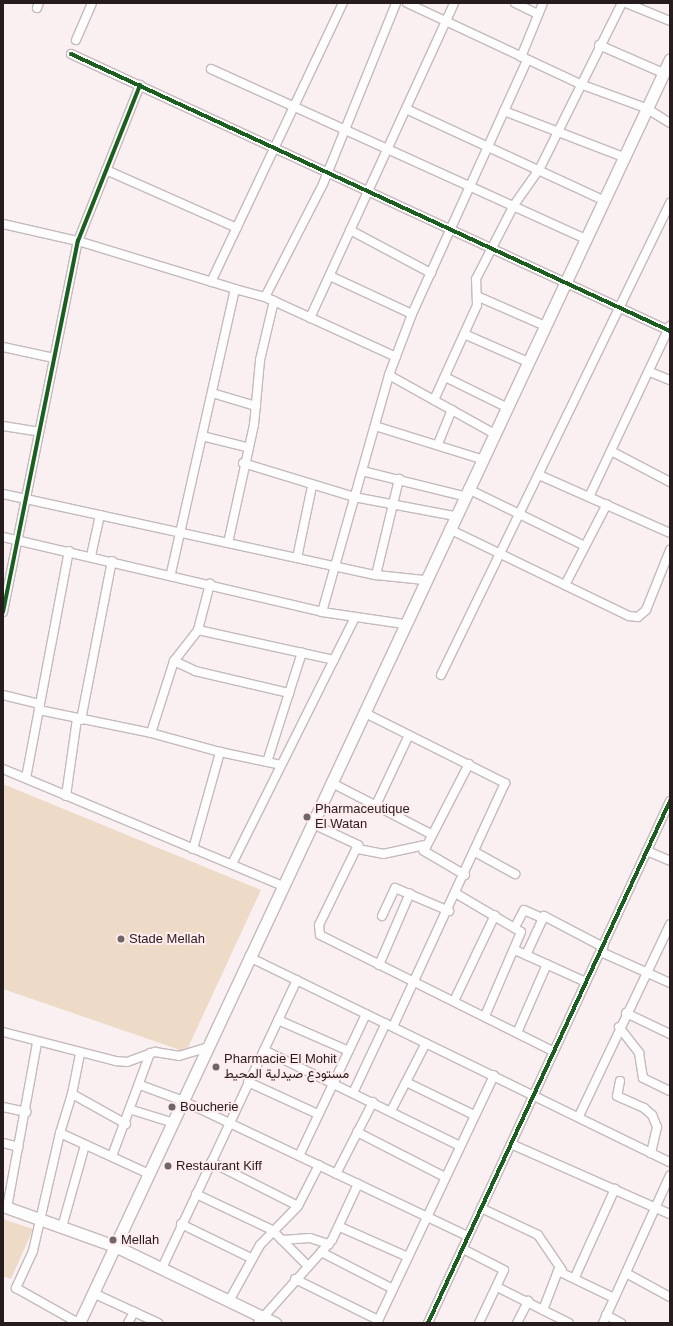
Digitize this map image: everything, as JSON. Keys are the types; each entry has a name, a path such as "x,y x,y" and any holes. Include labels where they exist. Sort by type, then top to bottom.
{"main road":[{"path":"79,1323 115,1246 146,1173 313,824 365,713 424,580 528,362 623,156 670,60"},
{"path":"5,1207 115,1246 229,1301 259,1320 275,1323"}],"street":[{"path":"76,40 92,3"},
{"path":"211,282 343,3"},
{"path":"265,297 316,198 326,170 396,3"},
{"path":"407,3 580,84 646,108 670,123"},
{"path":"310,318 454,3"},
{"path":"515,3 538,14"},
{"path":"322,612 389,375 412,314 504,112 543,3"},
{"path":"434,400 479,297 476,279 514,205 540,168 599,45 622,3"},
{"path":"626,3 670,21"},
{"path":"599,45 663,73"},
{"path":"71,54 276,146 492,250 566,280 618,307 669,329 650,372 589,497"},
{"path":"211,70 514,205 584,239"},
{"path":"3,612 78,241 140,85"},
{"path":"406,109 540,168 603,200"},
{"path":"504,112 623,156"},
{"path":"106,170 237,228"},
{"path":"441,675 499,553 539,475 618,307 670,203"},
{"path":"3,224 78,241 265,297 396,357"},
{"path":"350,230 431,273"},
{"path":"330,276 412,314"},
{"path":"171,574 235,289"},
{"path":"479,297 544,326"},
{"path":"228,543 246,447 256,406 260,360 274,301"},
{"path":"464,334 528,362"},
{"path":"3,347 54,358"},
{"path":"650,372 670,380"},
{"path":"389,375 493,433"},
{"path":"445,377 506,408"},
{"path":"212,393 256,406"},
{"path":"438,444 452,410"},
{"path":"3,426 39,432"},
{"path":"375,426 438,444 481,459"},
{"path":"202,436 246,447"},
{"path":"611,451 670,482"},
{"path":"243,463 312,486 354,497 394,503 455,516"},
{"path":"362,471 466,492 519,514 585,546"},
{"path":"539,475 567,490 607,504 670,533"},
{"path":"376,575 399,479"},
{"path":"297,558 312,486"},
{"path":"3,494 376,575 424,580"},
{"path":"565,585 607,504"},
{"path":"91,556 100,515"},
{"path":"449,529 565,585 638,617 646,610 670,550"},
{"path":"3,537 171,574 322,612 404,624"},
{"path":"26,778 69,551"},
{"path":"66,796 79,720 112,561"},
{"path":"151,733 174,662 198,630 210,584"},
{"path":"232,864 355,617"},
{"path":"198,630 334,660"},
{"path":"267,762 302,652"},
{"path":"174,662 195,671 289,693"},
{"path":"3,695 79,720 151,733 220,752 281,765"},
{"path":"353,1093 389,1025 414,983 457,894 506,785 469,764 365,713"},
{"path":"376,805 409,735"},
{"path":"193,849 220,752"},
{"path":"465,875 427,855 425,845 469,764"},
{"path":"3,769 283,886"},
{"path":"332,783 431,834"},
{"path":"428,1323 670,801"},
{"path":"313,824 355,843 358,849"},
{"path":"358,849 383,854 425,845"},
{"path":"358,849 318,930 320,935 553,1051"},
{"path":"647,850 670,861"},
{"path":"476,852 515,874"},
{"path":"382,916 395,888 449,910"},
{"path":"379,965 410,893"},
{"path":"457,894 495,915 521,932 515,950 485,1016"},
{"path":"515,927 524,910 542,918 546,916 602,950 670,984"},
{"path":"454,1001 495,915"},
{"path":"526,955 542,918"},
{"path":"579,1116 619,1027 646,973 667,940 670,924"},
{"path":"515,950 586,982"},
{"path":"249,957 579,1116 670,1162"},
{"path":"517,1032 547,964"},
{"path":"162,1268 210,1162 298,980"},
{"path":"626,1013 670,1034"},
{"path":"299,1156 332,1082 366,1014"},
{"path":"278,1020 348,1051"},
{"path":"619,1027 639,1053 643,1078 670,1091"},
{"path":"3,1032 37,1043 80,1054 127,1062 150,1053 179,1056 205,1048"},
{"path":"391,1112 426,1042"},
{"path":"5,1207 26,1112 37,1043"},
{"path":"264,1050 373,1102 460,1146"},
{"path":"112,1156 132,1110 150,1053"},
{"path":"79,1323 16,1288 33,1251 60,1134 72,1094 80,1054"},
{"path":"295,1279 378,1322 494,1075"},
{"path":"620,1080 617,1096 644,1108 652,1116 657,1127 651,1153"},
{"path":"248,1082 318,1114"},
{"path":"406,1082 474,1115"},
{"path":"140,1085 181,1100 468,1236"},
{"path":"72,1094 126,1124"},
{"path":"336,1174 373,1102"},
{"path":"3,1107 26,1112"},
{"path":"132,1110 171,1122"},
{"path":"357,1132 445,1177"},
{"path":"60,1134 112,1156 146,1173"},
{"path":"3,1143 19,1146"},
{"path":"511,1144 670,1214"},
{"path":"62,1227 85,1145"},
{"path":"210,1162 298,1206"},
{"path":"229,1301 251,1258 272,1230 298,1206 319,1165"},
{"path":"621,1323 605,1319 670,1175"},
{"path":"259,1320 295,1279 329,1244 340,1227 358,1184"},
{"path":"575,1277 615,1189"},
{"path":"196,1194 272,1230 308,1266"},
{"path":"481,1208 538,1235 562,1270 614,1298"},
{"path":"181,1224 251,1258"},
{"path":"340,1227 408,1257"},
{"path":"282,1240 305,1238 329,1244"},
{"path":"463,1249 503,1267 497,1287 479,1323"},
{"path":"321,1252 393,1289"},
{"path":"543,1310 556,1273 562,1270"},
{"path":"626,1273 670,1297"},
{"path":"497,1287 528,1301 557,1320 569,1323"},
{"path":"93,1293 158,1323"},
{"path":"517,1323 528,1301"},
{"path":"128,1323 134,1312"}],"shaded area":[{"name":"Stade Mellah","path":"3,784 261,890 186,1052 3,989"},
{"path":"3,1219 33,1229 11,1279 3,1276"}],"cycle path":[{"path":"71,54 670,331"},
{"path":"3,612 78,241 140,85"},
{"path":"428,1323 670,801"}],"place":[{"name":"Pharmaceutique El Watan","path":"307,817"},
{"name":"Stade Mellah","path":"121,939"},
{"name":"Pharmacie El Mohit مستودع صيدلية المحيط","path":"216,1067"},
{"name":"Boucherie","path":"172,1107"},
{"name":"Restaurant Kiff","path":"168,1166"},
{"name":"Mellah","path":"113,1240"}]}
